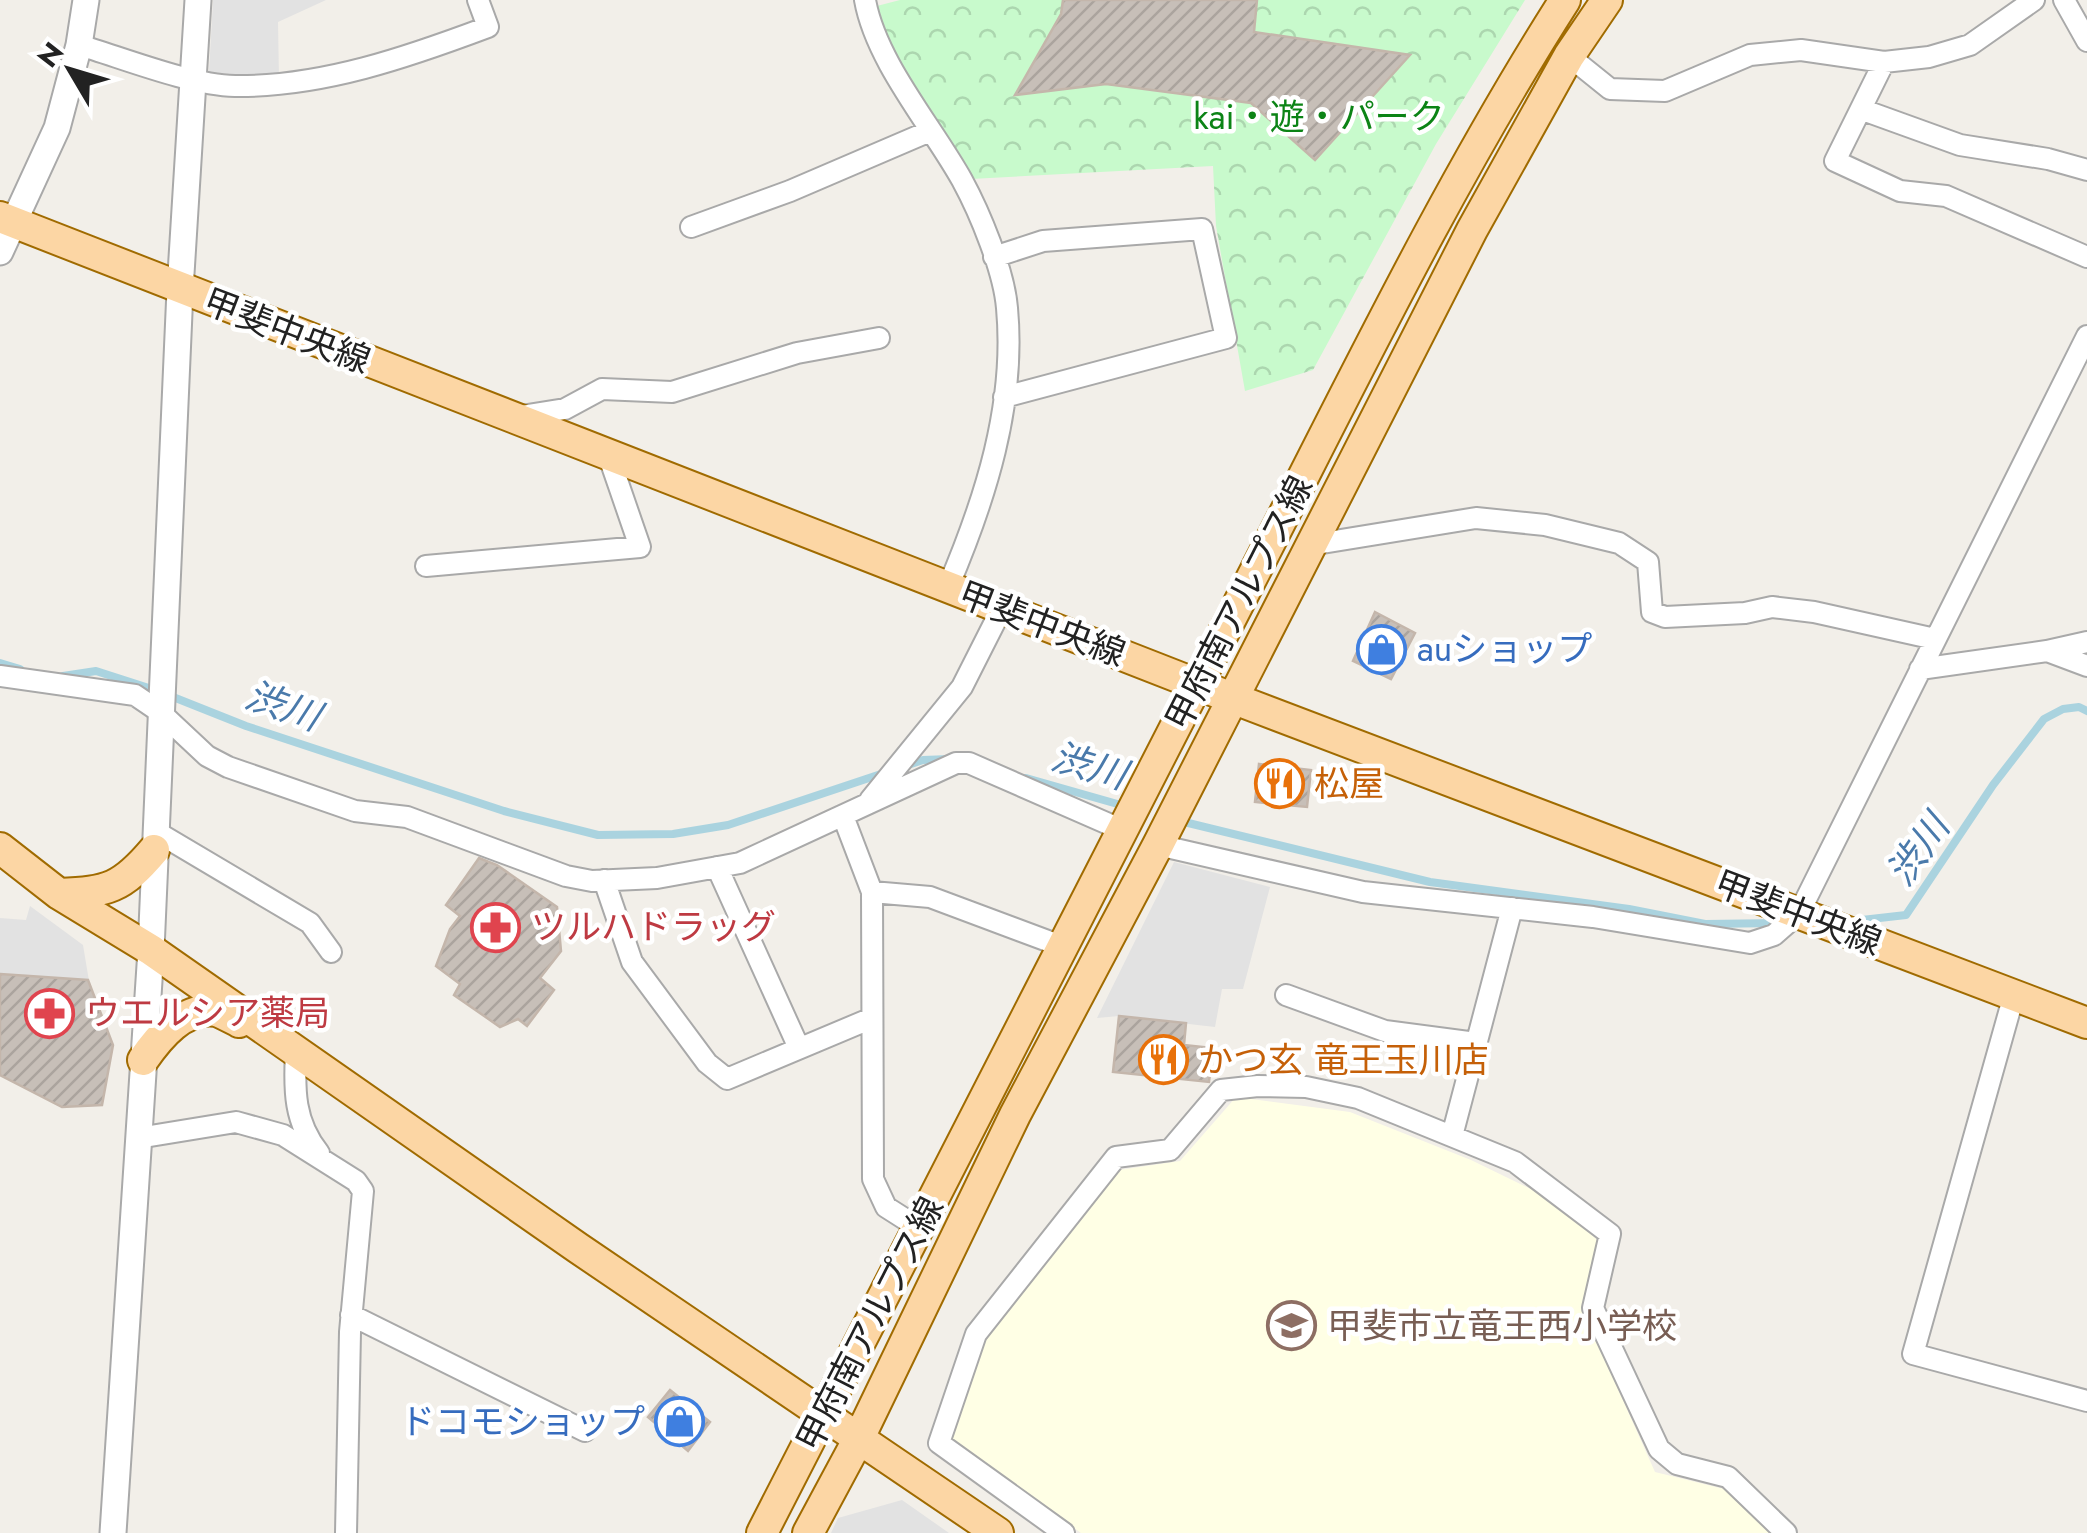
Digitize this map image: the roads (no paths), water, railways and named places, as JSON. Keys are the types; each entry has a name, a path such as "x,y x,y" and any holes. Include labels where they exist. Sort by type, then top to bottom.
{"main road":[{"name":"甲府南アルプス線","path":"762,1533 1064,946 1120,829 1435,223 1565,0"},
{"name":"甲府南アルプス線","path":"808,1533 858,1440 1015,1115 1158,846 1472,230 1569,56 1606,0"},
{"name":"甲斐中央線","path":"6,220 1232,698 2087,1023"},
{"path":"59,894 96,893 131,878 154,841"},
{"path":"0,848 59,894 151,950 998,1533"},
{"path":"143,1060 171,1026 215,1011 285,1044"}],"street":[{"path":"0,252 6,220 57,128 86,0"},
{"path":"113,1533 151,950 180,290 198,0"},
{"path":"78,46 233,86 299,80 397,62 488,27 478,0"},
{"path":"864,0 883,47 962,180 994,258 1007,304 1009,369 993,461 974,526 948,588"},
{"path":"1569,56 1610,89 1666,91 1750,55 1801,50 1884,62 1929,57 1970,45 2034,0"},
{"path":"2074,11 2087,41"},
{"path":"1884,62 1835,161 1900,191 1946,196 2087,257"},
{"path":"1863,110 1960,145 2048,159 2087,170"},
{"path":"691,228 930,131"},
{"path":"994,258 1043,241 1202,229 1226,338 1004,397"},
{"path":"1158,846 1363,892 1593,917 1750,943 1774,935 1799,913 2087,336"},
{"path":"508,418 564,409 602,389 672,392 797,354 879,338"},
{"path":"426,566 640,548 609,456"},
{"path":"1310,545 1476,518 1545,525 1619,543 1648,562 1652,612 1665,617 1745,613 1772,607 1814,612 1936,639"},
{"path":"865,806 962,687 1002,608"},
{"path":"1920,670 2087,642"},
{"path":"2048,651 2087,666"},
{"path":"0,676 136,695 207,756 228,768 355,811 408,818 566,876 604,880 658,878 740,863 956,764 969,763 1120,829"},
{"path":"843,816 872,892 873,1179 886,1207 919,1228"},
{"path":"154,841 310,923 331,952"},
{"path":"716,867 799,1048"},
{"path":"604,880 632,962 707,1063 727,1078 872,1018"},
{"path":"872,892 930,897 1064,946"},
{"path":"1452,1136 1512,908"},
{"path":"1286,995 1385,1030 1476,1043"},
{"path":"2014,995 1912,1354 2087,1400"},
{"path":"285,1044 298,1114 308,1139 326,1162"},
{"path":"1064,1533 939,1443 976,1334 1116,1157 1170,1150 1221,1090 1258,1086 1306,1087 1358,1098 1515,1162 1610,1234 1593,1308 1659,1449 1677,1464 1728,1477 1786,1533"},
{"path":"138,1138 236,1122 283,1135 356,1181 363,1191 351,1315 346,1533"},
{"path":"351,1315 586,1431"}],"waterway":[{"name":"渋川","path":"0,663 20,669"},
{"name":"渋川","path":"63,676 96,671 155,690"},
{"name":"渋川","path":"168,695 246,726 504,811 598,835 673,834 728,825 887,772"},
{"name":"渋川","path":"1853,921 1906,915 1993,785 2044,719 2063,709 2079,707 2087,711"},
{"name":"渋川","path":"905,766 923,760 950,759"},
{"name":"渋川","path":"1026,778 1128,807"},
{"name":"渋川","path":"1180,821 1430,882 1629,909 1705,924 1780,923"}],"place":[{"name":"auショップ","path":"1382,649"},
{"name":"松屋","path":"1279,784"},
{"name":"ツルハドラッグ","path":"496,927"},
{"name":"ウエルシア薬局","path":"50,1013"},
{"name":"かつ玄 竜王玉川店","path":"1163,1060"},
{"name":"甲斐市立竜王西小学校","path":"1292,1326"},
{"name":"ドコモショップ","path":"680,1422"}],"park label":[{"name":"kai・遊・パーク","path":"1319,117"}]}
